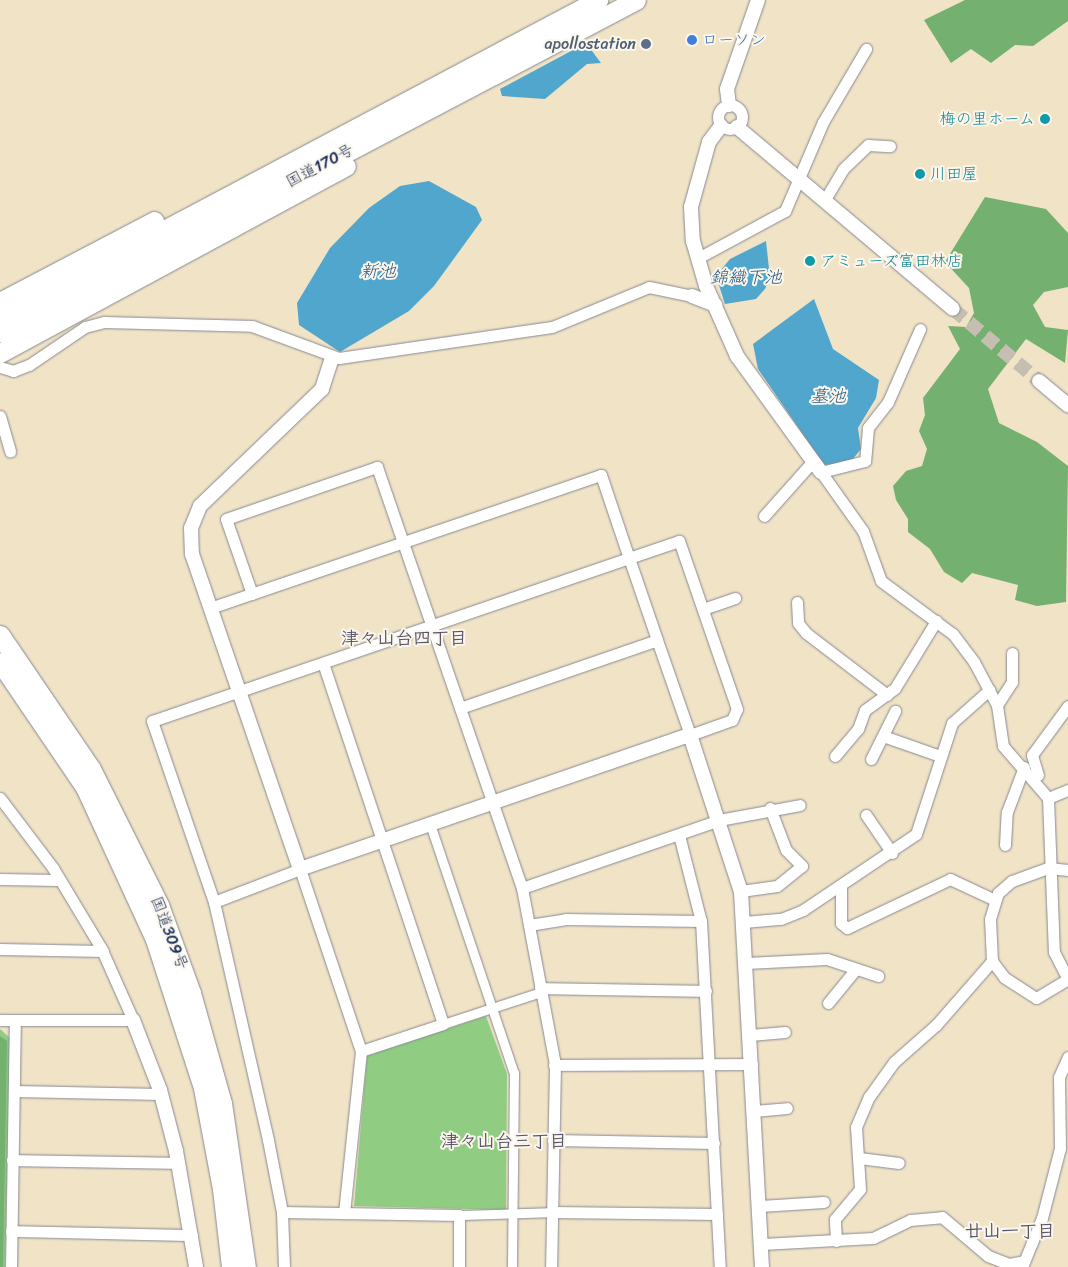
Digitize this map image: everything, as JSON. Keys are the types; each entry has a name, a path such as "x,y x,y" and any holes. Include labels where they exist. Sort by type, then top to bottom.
{"highway":[{"name":"国道170号","path":"2,325 380,116 598,0"},
{"name":"国道170号","path":"2,325 418,114 636,0"},
{"path":"0,353 320,182 418,114"},
{"path":"0,302 302,142 344,123 380,116"},
{"name":"国道309号","path":"0,636 91,769 159,905 191,993 220,1094 246,1267"},
{"name":"国道309号","path":"0,662 35,707 89,794 159,948 203,1088 222,1189 231,1267"}],"street":[{"path":"737,127 741,113 729,105 727,89 758,0"},
{"path":"698,258 779,216 800,181 823,122 866,49"},
{"path":"729,105 719,111 721,126 709,142 691,207 698,258 737,356 863,530 881,581 953,634 997,705 1003,746 1024,767 1048,797"},
{"path":"721,126 737,127 953,309"},
{"path":"824,201 843,169 868,145 890,146"},
{"path":"0,367 13,371 85,327 127,320 252,326 332,358 552,328 649,287 692,296 716,305"},
{"path":"821,472 865,462 868,428 888,402 920,329"},
{"path":"332,358 322,389 195,516 192,554 361,1051 344,1213"},
{"path":"1039,381 1068,404"},
{"path":"0,416 10,452"},
{"path":"764,516 812,460"},
{"path":"252,594 226,519 377,467 522,888 554,1064 551,1267"},
{"path":"210,608 601,475 719,820 741,891 762,1267"},
{"path":"214,902 300,869 732,720 737,710 680,541 152,721 214,902 282,1212 284,1267"},
{"path":"703,609 735,598"},
{"path":"798,602 798,623 806,633 887,695"},
{"path":"835,756 858,728 865,710 887,695 936,621"},
{"path":"460,708 658,640"},
{"path":"997,705 1012,682 1012,653"},
{"path":"323,663 443,1024"},
{"path":"744,922 791,916 892,852 922,824 946,735 962,710 989,690"},
{"path":"1068,706 1030,760 1048,797 1052,868 1054,952 1068,980 1036,998 1004,977 992,961 990,919 995,900 1012,881 1052,868 1068,870"},
{"path":"871,759 895,711"},
{"path":"883,736 940,756"},
{"path":"1005,845 1007,812 1024,767"},
{"path":"1048,797 1068,790"},
{"path":"0,798 58,880 102,950 134,1020 161,1094 179,1163 196,1267"},
{"path":"522,888 719,820 770,808 800,805"},
{"path":"741,891 777,886 802,866 786,850 770,808"},
{"path":"866,815 892,852"},
{"path":"430,824 514,1073 512,1267"},
{"path":"680,835 701,921 720,1267"},
{"path":"0,879 58,880"},
{"path":"841,885 841,923 847,928 950,879 995,900"},
{"path":"529,926 565,918 701,921"},
{"path":"0,949 102,950"},
{"path":"746,963 827,959 855,970 870,970 878,976"},
{"path":"836,1241 835,1219 860,1189 856,1127 877,1083 992,961"},
{"path":"828,1004 855,970"},
{"path":"361,1051 492,1009 541,990 706,991"},
{"path":"0,1020 134,1020"},
{"path":"11,1267 15,1020"},
{"path":"750,1035 785,1032"},
{"path":"762,1244 873,1238 910,1220 942,1217 988,1256 1009,1264 1023,1264 1042,1218 1060,1148 1059,1077 1068,1057"},
{"path":"554,1064 709,1066 752,1064"},
{"path":"14,1091 161,1094"},
{"path":"754,1111 787,1108"},
{"path":"553,1140 714,1143"},
{"path":"859,1158 899,1163"},
{"path":"12,1160 179,1163"},
{"path":"760,1206 824,1202"},
{"path":"282,1212 459,1215 552,1212 717,1214"},
{"path":"459,1215 459,1267"},
{"path":"11,1231 192,1235"}],"green space":[{"path":"965,0 1068,0 1068,21 1033,46 1015,45 991,63 971,49 951,63 924,20"},
{"path":"985,197 1046,209 1068,233 1068,287 1044,292 1033,305 1045,327 1068,330 1065,363 1026,339 988,389 999,423 1037,442 1068,466 1066,602 1037,606 1015,600 1018,585 972,573 962,583 944,572 930,549 908,532 908,519 896,500 893,486 906,471 922,466 927,449 919,431 925,415 923,398 960,349 948,326 966,327 974,313 969,288 945,262"},
{"path":"486,1016 507,1074 506,1210 354,1206 367,1056"},
{"path":"0,1029 10,1038 5,1267 0,1267"},
{"path":"0,1036 7,1041 3,1267 0,1267"}],"water":[{"path":"586,43 601,63 587,64 545,99 502,96 500,89"},
{"name":"新池","path":"429,181 476,207 482,220 434,286 409,311 340,352 299,325 297,303 330,248 369,208 400,186"},
{"name":"錦織下池","path":"766,241 770,278 765,289 756,299 725,304 716,276 730,259"},
{"name":"墓池","path":"814,299 833,349 879,380 876,398 858,428 861,449 852,460 840,464 824,465 758,369 753,344"}],"tunnel":[{"path":"953,309 1039,381"}],"place":[{"name":"ローソン","path":"692,40"},
{"name":"apollostation","path":"646,44"},
{"name":"梅の里ホーム","path":"1045,119"},
{"name":"川田屋","path":"920,174"},
{"name":"アミューズ富田林店","path":"810,261"}],"district":[{"name":"津々山台四丁目","path":"404,638"},
{"name":"津々山台三丁目","path":"504,1141"},
{"name":"廿山一丁目","path":"1010,1231"}]}
